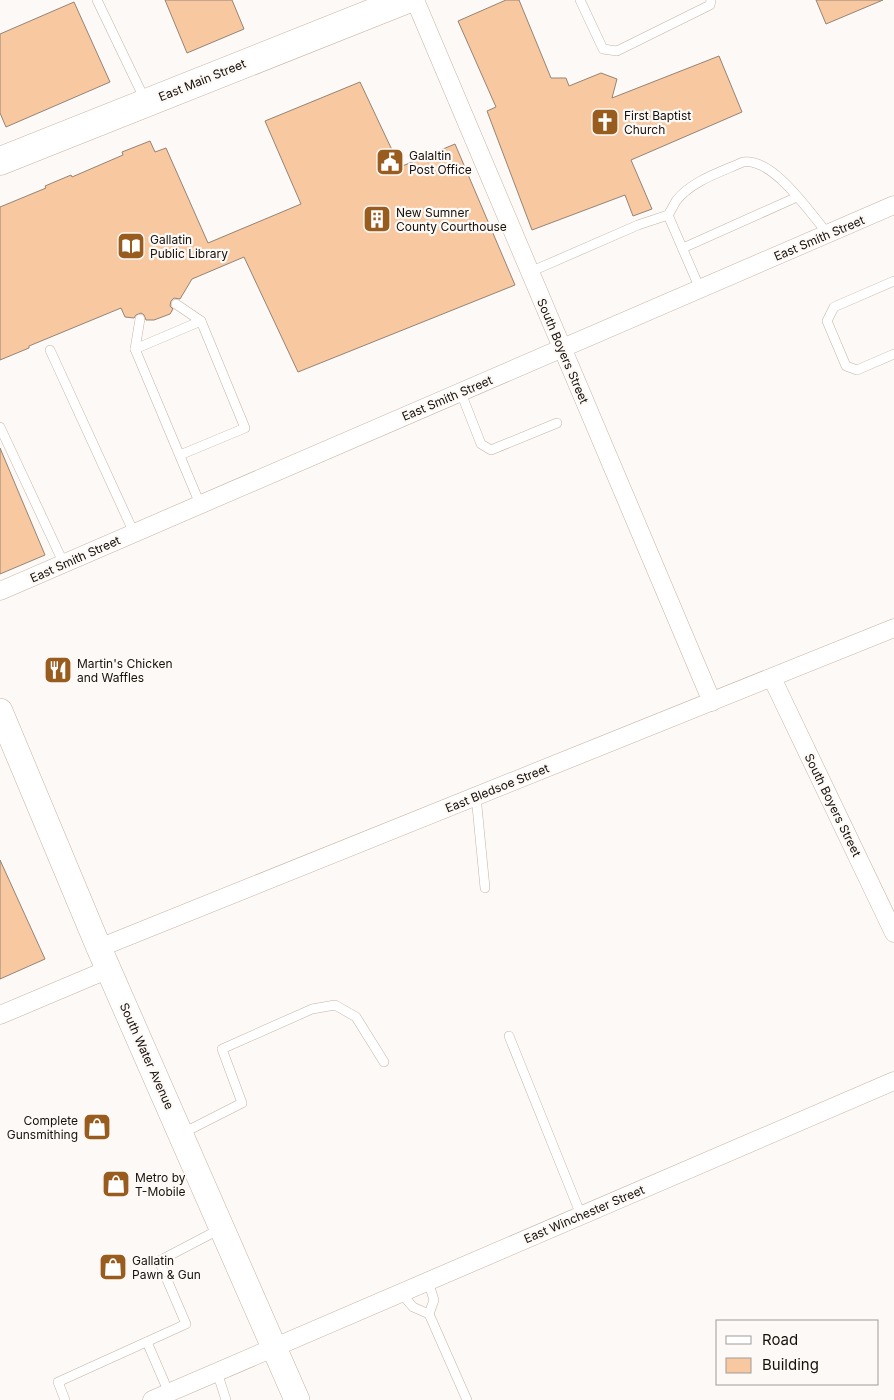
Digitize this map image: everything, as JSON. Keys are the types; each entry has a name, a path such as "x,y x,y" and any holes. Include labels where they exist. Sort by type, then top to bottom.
{"main road":[{"name":"East Main Street","path":"0,160 405,0"},
{"name":"South Water Avenue","path":"0,711 104,959 274,1347 293,1399"}],"street":[{"name":"South Boyers Street","path":"415,0 712,702"},
{"name":"East Smith Street","path":"0,592 894,205"},
{"name":"East Bledsoe Street","path":"0,1014 104,959 476,796 894,628"},
{"name":"South Boyers Street","path":"772,678 894,933"},
{"name":"East Winchester Street","path":"152,1400 894,1080"}],"lane":[{"path":"97,0 146,103"},
{"path":"580,0 603,49 617,51 710,5 711,0"},
{"path":"530,272 638,224 668,215 678,198 694,186 743,162 749,161 770,170 786,184 828,234"},
{"path":"682,248 797,196"},
{"path":"668,215 700,289"},
{"path":"894,281 834,308 827,321 846,366 857,370 894,354"},
{"path":"176,304 201,321 245,428 180,456"},
{"path":"140,319 135,349 200,504"},
{"path":"135,349 201,321"},
{"path":"50,350 134,533"},
{"path":"461,392 482,444 491,450 557,423"},
{"path":"0,427 64,564"},
{"path":"476,796 485,888"},
{"path":"181,1134 242,1104 222,1049 312,1009 335,1005 356,1017 384,1062"},
{"path":"508,1036 581,1215"},
{"path":"65,1400 58,1382 186,1324 159,1261 222,1228"},
{"path":"428,1281 434,1300 429,1314 467,1400"},
{"path":"401,1293 412,1307 429,1314"},
{"path":"147,1342 169,1393"},
{"path":"216,1372 226,1400"}],"building":[{"path":"165,0 232,0 244,29 187,53"},
{"name":"First Baptist Church","path":"506,0 519,0 551,78 566,78 569,86 601,73 617,79 612,98 719,56 742,112 631,160 652,209 633,216 625,195 532,230 487,111 496,107 458,21"},
{"path":"816,0 883,0 826,24"},
{"path":"74,2 110,82 6,127 0,113 0,34"},
{"path":"360,82 400,167 455,144 515,285 298,372 244,257 192,279 180,299 174,298 171,301 170,306 173,309 170,314 154,320 146,320 141,313 134,318 125,317 121,308 0,360 0,207 46,188 45,186 71,175 72,177 123,155 122,152 150,141 155,152 166,148 208,243 301,204 265,121"},
{"path":"0,448 45,555 0,574"},
{"path":"0,860 45,959 0,979"}],"place":[{"name":"First Baptist Church","path":"605,122"},
{"name":"Galaltin Post Office","path":"390,162"},
{"name":"New Sumner County Courthouse","path":"377,219"},
{"name":"Gallatin Public Library","path":"131,246"},
{"name":"Martin's Chicken and Waffles","path":"58,670"},
{"name":"Complete Gunsmithing","path":"97,1127"},
{"name":"Metro by T-Mobile","path":"116,1184"},
{"name":"Gallatin Pawn & Gun","path":"113,1267"}]}
